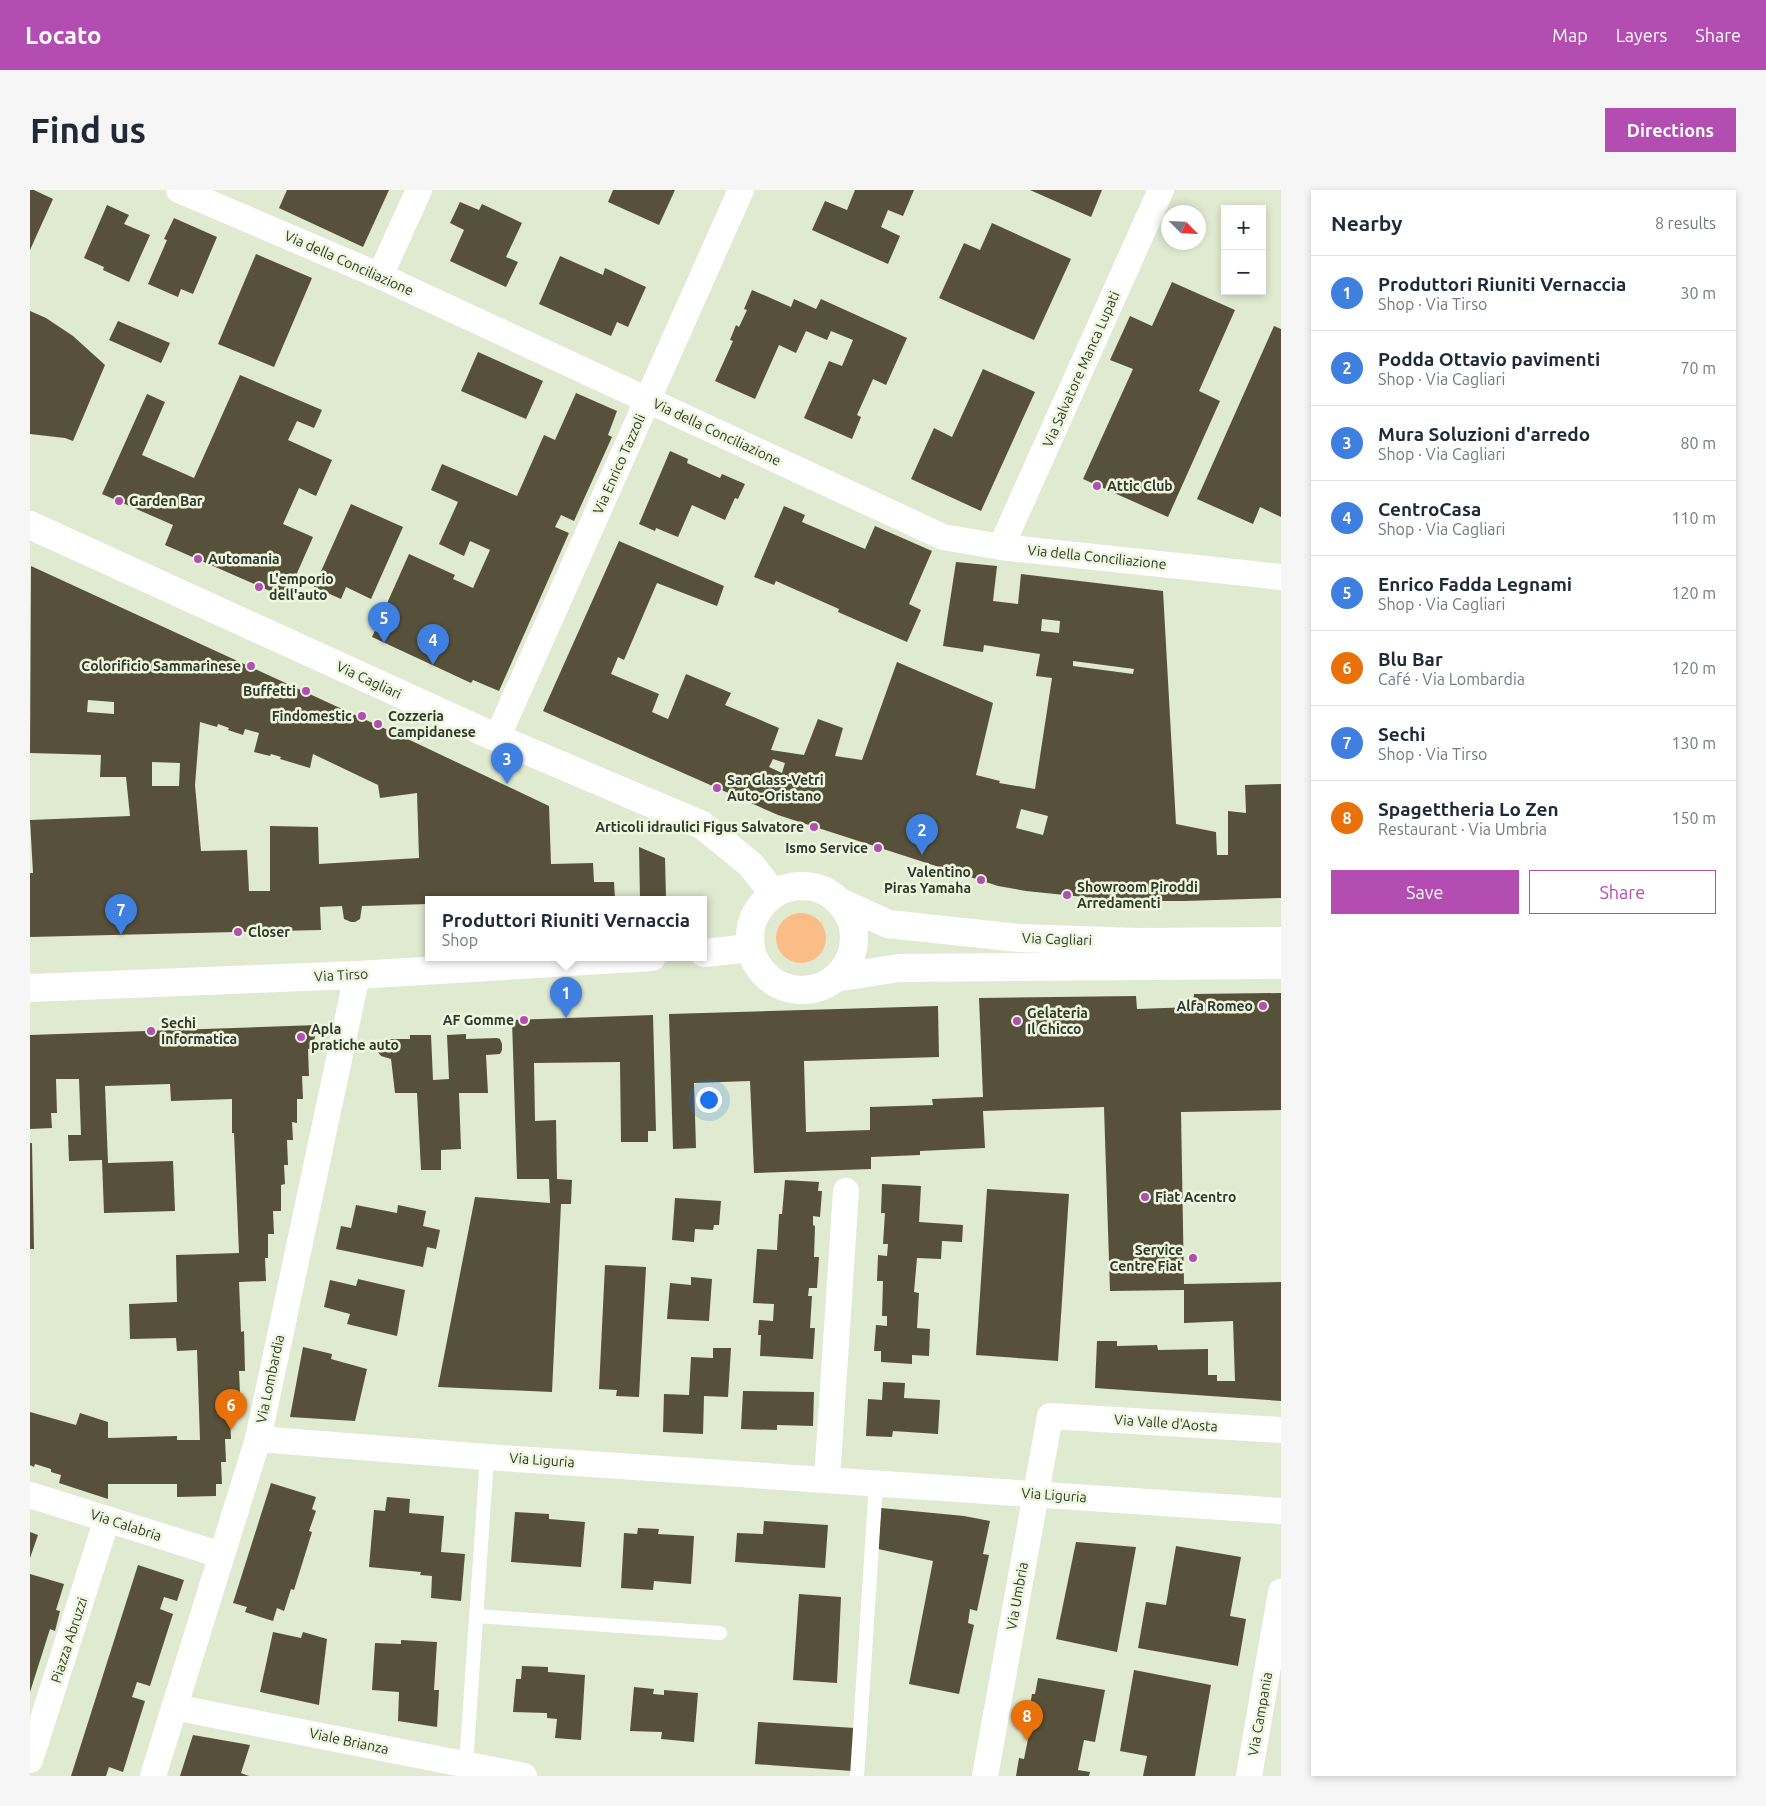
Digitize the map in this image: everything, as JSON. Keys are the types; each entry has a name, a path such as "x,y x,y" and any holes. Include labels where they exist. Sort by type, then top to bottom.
{"main road":[{"name":"Via Cagliari","path":"30,525 498,738 702,825 750,864 774,894"},
{"path":"804,886 817,888 838,901 848,916 853,932 852,949 846,965 835,978 823,986 809,990 794,990 780,986 768,978 757,966 750,938 754,917 762,904 774,894 788,888 804,886"},
{"name":"Via Cagliari","path":"838,901 888,924 1019,938 1137,942 1281,941"},
{"path":"707,953 751,948"},
{"name":"Via Tirso","path":"30,988 357,975 586,961"},
{"name":"Via Cagliari","path":"835,978 898,968 1281,965"}],"street":[{"name":"Via della Conciliazione","path":"179,190 380,276 943,536 1001,547 1281,577"},
{"path":"380,276 419,190"},
{"name":"Via Enrico Tazzoli","path":"498,738 741,190"},
{"name":"Via Salvatore Manca Lupati","path":"1001,547 1161,190"},
{"name":"Via Lombardia","path":"153,1776 258,1439 357,975"},
{"path":"827,1479 846,1190"},
{"name":"Via Valle d'Aosta","path":"1050,1416 1281,1430"},
{"name":"Via Umbria","path":"985,1776 1050,1416"},
{"name":"Via Liguria","path":"258,1439 1281,1511"},
{"name":"Via Calabria","path":"30,1495 221,1555"},
{"name":"Piazza Abruzzi","path":"30,1760 107,1519"},
{"name":"Via Campania","path":"1248,1776 1281,1592"},
{"name":"Viale Brianza","path":"174,1707 250,1720 524,1776"}],"lane":[{"path":"466,1765 487,1456"},
{"path":"858,1776 876,1483"},
{"path":"477,1616 720,1633"}],"shaded area":[{"path":"796,913 806,913 819,920 826,933 826,943 819,956 806,963 796,963 787,959 780,952 776,943 776,933 780,924 787,917"}],"building":[{"path":"30,190 53,199 30,250"},
{"path":"287,190 389,190 363,247 279,208"},
{"path":"613,190 675,190 659,225 608,202"},
{"path":"855,190 914,190 903,216 888,210 881,227 900,236 888,264 812,230 825,201 847,210"},
{"path":"1030,190 1102,190 1091,217"},
{"path":"460,202 479,210 482,204 522,223 506,257 518,262 506,287 450,261 464,230 450,223"},
{"path":"107,205 129,215 124,224 150,235 129,282 103,270 104,267 84,258"},
{"path":"174,218 217,237 193,294 181,289 178,297 148,284 167,240 164,239"},
{"path":"992,223 1071,259 1034,340 939,298 964,243 980,250"},
{"path":"256,254 312,278 274,367 218,344"},
{"path":"560,256 603,275 605,268 646,287 628,327 617,322 611,336 539,304"},
{"path":"1172,282 1235,310 1199,391 1220,401 1168,517 1083,479 1133,369 1110,360 1130,316 1152,326"},
{"path":"752,290 791,307 794,299 816,309 821,299 907,338 886,385 873,379 857,415 861,417 852,439 804,418 829,361 842,366 853,340 831,331 827,340 806,331 796,353 779,345 755,399 715,381 733,341 730,340 736,325 739,327 747,310 744,309"},
{"path":"30,311 46,318 73,336 105,365 73,441 65,438 30,434"},
{"path":"118,321 170,343 161,363 109,340"},
{"path":"1274,326 1281,329 1281,517 1260,507 1253,524 1197,499"},
{"path":"478,352 543,381 526,419 461,391"},
{"path":"983,369 1035,392 981,511 911,479 934,428 952,437"},
{"path":"240,375 322,410 314,428 297,421 288,440 332,460 316,496 299,488 283,524 313,537 286,598 165,545 173,525 102,494 147,394 165,402 142,455 194,478"},
{"path":"576,393 617,411 608,435 612,437 574,521 561,515 555,527 569,533 499,691 473,680 471,683 372,637 409,554 455,575 453,579 473,588 490,550 470,541 464,556 439,544 458,502 431,490 442,464 517,496 544,435 555,440"},
{"path":"670,451 688,459 687,463 720,478 722,474 745,484 738,499 735,498 725,520 692,505 678,537 656,528 655,531 639,524"},
{"path":"351,504 403,527 371,599 346,587 341,599 314,587"},
{"path":"784,506 805,515 802,522 865,549 875,526 932,551 909,604 921,610 907,642 838,612 839,609 776,581 774,585 754,577"},
{"path":"619,541 724,586 717,606 657,583 624,660 618,657 611,674 659,694 652,712 668,719 686,674 731,693 725,705 779,728 771,750 804,755 818,719 843,728 835,756 862,760 897,662 993,703 976,775 1000,781 999,783 1035,789 1052,678 1036,676 1040,654 984,645 983,652 943,646 956,562 997,566 993,601 1018,604 1021,574 1163,591 1176,824 1216,832 1217,855 1228,855 1228,811 1246,813 1245,785 1281,784 1281,898 1123,901 1026,891 998,886 778,815 543,711","holes":["1042,619 1060,621 1059,633 1041,631","1073,661 1134,669 1133,674 1073,666","773,759 785,763 782,773 769,767","1021,809 1048,816 1043,835 1016,828"]},
{"path":"31,566 549,806 551,864 593,863 594,882 614,882 615,896 425,896 425,904 362,906 360,919 355,922 344,919 342,906 320,907 321,930 30,937 30,873 33,873 30,820 130,816 126,777 100,777 101,755 30,753","holes":["88,700 114,702 114,714 87,712","200,722 217,727 218,724 243,735 245,729 259,733 254,752 270,756 271,754 281,757 280,759 310,768 313,754 378,785 380,798 417,793 419,858 319,864 318,827 270,826 270,891 249,891 247,850 201,851 195,785","152,762 180,763 179,786 152,786"]},
{"path":"639,847 665,858 666,896 640,896"},
{"path":"1281,993 1281,1110 1181,1112 1184,1284 1281,1282 1281,1401 1095,1388 1097,1341 1117,1341 1117,1346 1157,1345 1158,1350 1208,1349 1208,1375 1217,1375 1217,1381 1235,1381 1233,1321 1184,1323 1184,1290 1110,1291 1104,1107 983,1111 985,1148 920,1151 920,1155 871,1157 871,1169 754,1173 750,1081 694,1083 696,1148 673,1149 669,1014 938,1006 939,1057 804,1061 806,1132 870,1130 870,1107 933,1105 932,1099 983,1097 979,998 1136,996 1137,1009 1193,1007 1194,994"},
{"path":"653,1015 656,1131 648,1131 648,1142 621,1142 620,1062 534,1063 535,1121 556,1120 557,1179 572,1180 571,1204 561,1204 552,1392 438,1387 475,1197 550,1203 549,1179 517,1179 512,1020"},
{"path":"317,1025 313,1048 308,1049 309,1076 302,1076 303,1099 297,1099 297,1123 292,1122 293,1140 287,1140 288,1165 284,1165 285,1184 281,1185 281,1211 273,1211 274,1234 268,1234 268,1258 265,1258 266,1281 239,1282 241,1332 244,1331 245,1371 239,1371 240,1393 234,1393 235,1415 230,1415 231,1439 225,1439 226,1462 221,1462 222,1484 216,1484 216,1496 177,1497 177,1484 108,1484 108,1499 59,1483 61,1475 51,1472 51,1469 35,1464 34,1467 30,1465 30,1412 76,1425 80,1413 108,1422 108,1438 177,1436 177,1440 200,1440 197,1350 177,1351 176,1338 130,1339 129,1304 177,1302 176,1255 239,1253 234,1133 232,1133 232,1099 171,1101 170,1084 105,1086 108,1163 173,1161 175,1211 104,1213 102,1160 69,1161 68,1135 81,1135 79,1079 56,1079 57,1113 51,1113 52,1128 30,1129 30,1035"},
{"path":"466,1034 466,1039 497,1038 500,1039 502,1044 500,1054 486,1055 488,1093 459,1093 461,1149 441,1150 441,1170 421,1170 417,1093 395,1093 391,1059 381,1056 378,1052 379,1045 384,1039 410,1039 410,1035 431,1035 433,1080 449,1079 447,1035"},
{"path":"30,1143 32,1143 34,1249 30,1249"},
{"path":"785,1180 819,1182 818,1191 822,1191 820,1217 813,1216 813,1225 815,1226 814,1257 819,1257 817,1288 809,1288 808,1296 812,1296 810,1328 815,1328 813,1359 760,1356 761,1335 758,1335 759,1320 773,1321 774,1304 753,1303 757,1249 777,1250 779,1214 782,1214"},
{"path":"882,1184 921,1186 919,1222 963,1225 962,1242 942,1241 941,1259 917,1258 914,1292 919,1293 917,1328 930,1329 929,1356 912,1355 912,1364 881,1362 881,1351 874,1351 876,1325 887,1326 887,1316 882,1316 883,1281 877,1281 878,1255 887,1256 888,1244 883,1244 885,1213 881,1213"},
{"path":"987,1189 1069,1194 1058,1361 976,1355"},
{"path":"675,1198 721,1201 719,1225 714,1225 713,1230 695,1229 694,1242 672,1240"},
{"path":"356,1205 397,1213 398,1205 426,1211 423,1226 440,1230 436,1249 427,1247 423,1267 336,1249 341,1226 351,1228"},
{"path":"605,1265 646,1267 639,1397 616,1396 617,1390 599,1389"},
{"path":"691,1277 712,1279 709,1321 667,1319 670,1283 691,1285"},
{"path":"358,1279 405,1290 397,1336 347,1324 350,1314 324,1307 330,1280 356,1286"},
{"path":"303,1347 332,1354 331,1359 367,1369 355,1421 290,1417"},
{"path":"713,1348 731,1348 728,1397 704,1396 703,1434 663,1432 664,1394 689,1395 691,1357 713,1358"},
{"path":"883,1382 905,1383 904,1398 940,1400 938,1434 893,1431 892,1437 866,1436 868,1399 882,1400"},
{"path":"743,1391 814,1392 813,1426 777,1425 777,1430 741,1429"},
{"path":"271,1483 316,1497 312,1509 316,1511 309,1531 312,1532 294,1590 291,1589 284,1611 277,1608 273,1621 245,1612 247,1607 233,1603"},
{"path":"387,1497 410,1499 409,1513 444,1516 441,1552 465,1554 461,1601 431,1598 432,1576 420,1575 421,1572 369,1567 374,1510 385,1511"},
{"path":"881,1508 964,1516 990,1521 983,1554 989,1555 977,1611 970,1609 968,1623 974,1625 959,1694 909,1684 933,1561 878,1549"},
{"path":"515,1512 549,1514 549,1519 585,1522 581,1567 511,1562"},
{"path":"764,1521 828,1525 825,1568 735,1562 737,1533 763,1534"},
{"path":"638,1528 659,1529 658,1534 694,1536 691,1584 654,1581 653,1590 621,1588 624,1533 637,1534"},
{"path":"30,1532 38,1535 30,1558"},
{"path":"1076,1542 1136,1547 1117,1652 1056,1639"},
{"path":"1176,1546 1241,1557 1230,1616 1246,1619 1238,1666 1138,1648 1146,1602 1166,1605"},
{"path":"138,1565 184,1580 177,1601 164,1597 160,1609 173,1614 150,1686 137,1682 132,1697 145,1701 123,1772 109,1767 106,1776 71,1776"},
{"path":"30,1574 64,1584 56,1610 60,1611 55,1631 50,1629 30,1692"},
{"path":"799,1594 841,1597 837,1683 793,1680"},
{"path":"273,1632 301,1638 303,1632 327,1639 319,1705 260,1692"},
{"path":"401,1640 437,1642 434,1690 439,1690 437,1727 398,1721 399,1692 372,1690 375,1643 401,1644"},
{"path":"522,1666 548,1667 548,1672 585,1675 581,1740 555,1738 557,1719 547,1718 547,1713 513,1712 516,1679 521,1679"},
{"path":"1134,1670 1211,1685 1195,1776 1143,1776 1147,1756 1120,1751"},
{"path":"1038,1678 1105,1690 1095,1742 1084,1740 1078,1770 1090,1772 1089,1776 1016,1776 1019,1758 1024,1759 1030,1729 1026,1728 1032,1694 1035,1694"},
{"path":"634,1687 654,1689 653,1694 664,1695 664,1690 698,1693 694,1742 661,1739 662,1732 630,1731"},
{"path":"758,1722 855,1728 852,1771 755,1764"},
{"path":"193,1735 250,1745 241,1773 249,1776 180,1776"}],"place":[{"name":"Attic Club","path":"1097,486"},
{"name":"Garden Bar","path":"119,501"},
{"name":"Automania","path":"198,559"},
{"name":"L'emporio dell'auto","path":"259,587"},
{"name":"Enrico Fadda Legnami","path":"384,643"},
{"name":"CentroCasa","path":"433,665"},
{"name":"Colorificio Sammarinese","path":"251,666"},
{"name":"Buffetti","path":"306,691"},
{"name":"Findomestic","path":"362,716"},
{"name":"Cozzeria Campidanese","path":"378,724"},
{"name":"Mura Soluzioni d'arredo","path":"507,784"},
{"name":"Sar Glass-Vetri Auto-Oristano","path":"717,788"},
{"name":"Articoli idraulici Figus Salvatore","path":"814,827"},
{"name":"Ismo Service","path":"878,848"},
{"name":"Podda Ottavio pavimenti","path":"922,855"},
{"name":"Valentino Piras Yamaha","path":"981,880"},
{"name":"Showroom Piroddi Arredamenti","path":"1067,895"},
{"name":"Closer","path":"238,932"},
{"name":"Sechi","path":"121,935"},
{"name":"Alfa Romeo","path":"1263,1006"},
{"name":"Produttori Riuniti Vernaccia","path":"566,1018"},
{"name":"AF Gomme","path":"524,1020"},
{"name":"Gelateria Il Chicco","path":"1017,1021"},
{"name":"Sechi Informatica","path":"151,1031"},
{"name":"Apla pratiche auto","path":"301,1037"},
{"name":"Fiat Acentro","path":"1145,1197"},
{"name":"Service Centre Fiat","path":"1193,1258"},
{"name":"Blu Bar","path":"231,1430"},
{"name":"Spagettheria Lo Zen","path":"1027,1741"}]}
